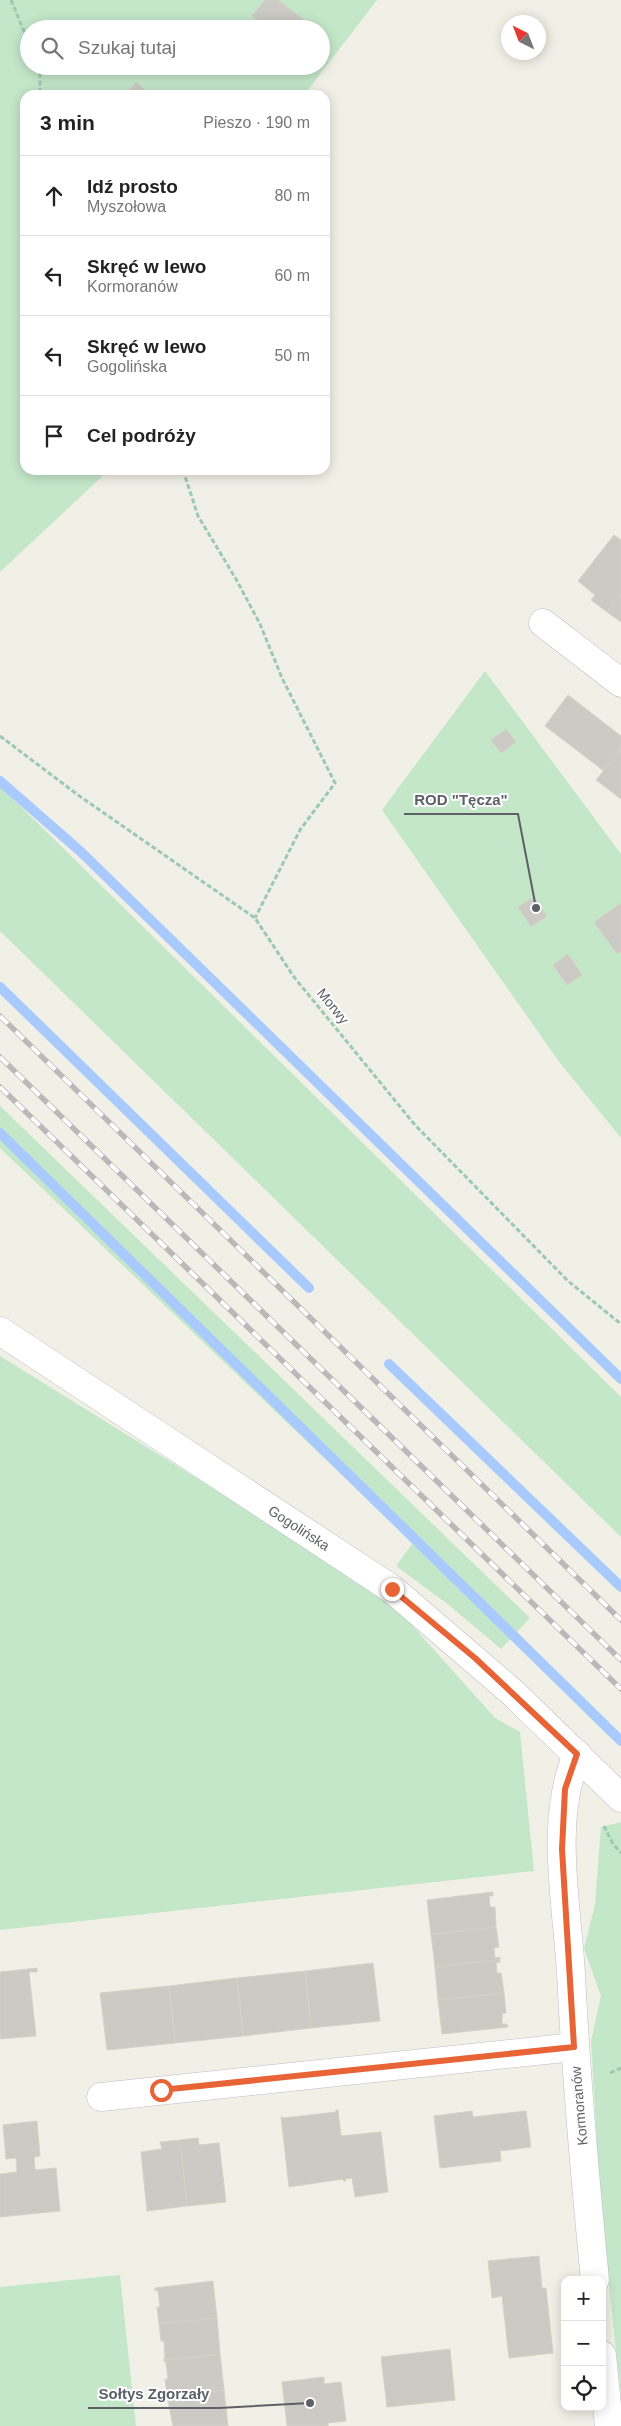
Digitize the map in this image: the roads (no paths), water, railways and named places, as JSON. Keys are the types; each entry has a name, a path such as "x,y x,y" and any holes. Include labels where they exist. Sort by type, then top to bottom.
{"street":[{"path":"543,623 621,683"},
{"name":"Gogolińska","path":"0,1331 392,1589 475,1658 621,1798"},
{"name":"Kormoranów","path":"577,1754 565,1789 562,1849 574,2047 595,2276"},
{"path":"101,2097 574,2047"},
{"path":"603,2366 609,2426"}],"waterway":[{"path":"0,781 80,851 621,1379"},
{"path":"0,987 309,1288"},
{"path":"0,1133 621,1741"},
{"path":"389,1364 621,1587"}],"railway":[{"path":"0,1016 621,1620"},
{"path":"0,1057 621,1660"},
{"path":"0,1087 621,1689"}],"place":[{"name":"ROD \"Tęcza\"","path":"536,908"},
{"name":"Sołtys Zgorzały","path":"310,2403"}]}
